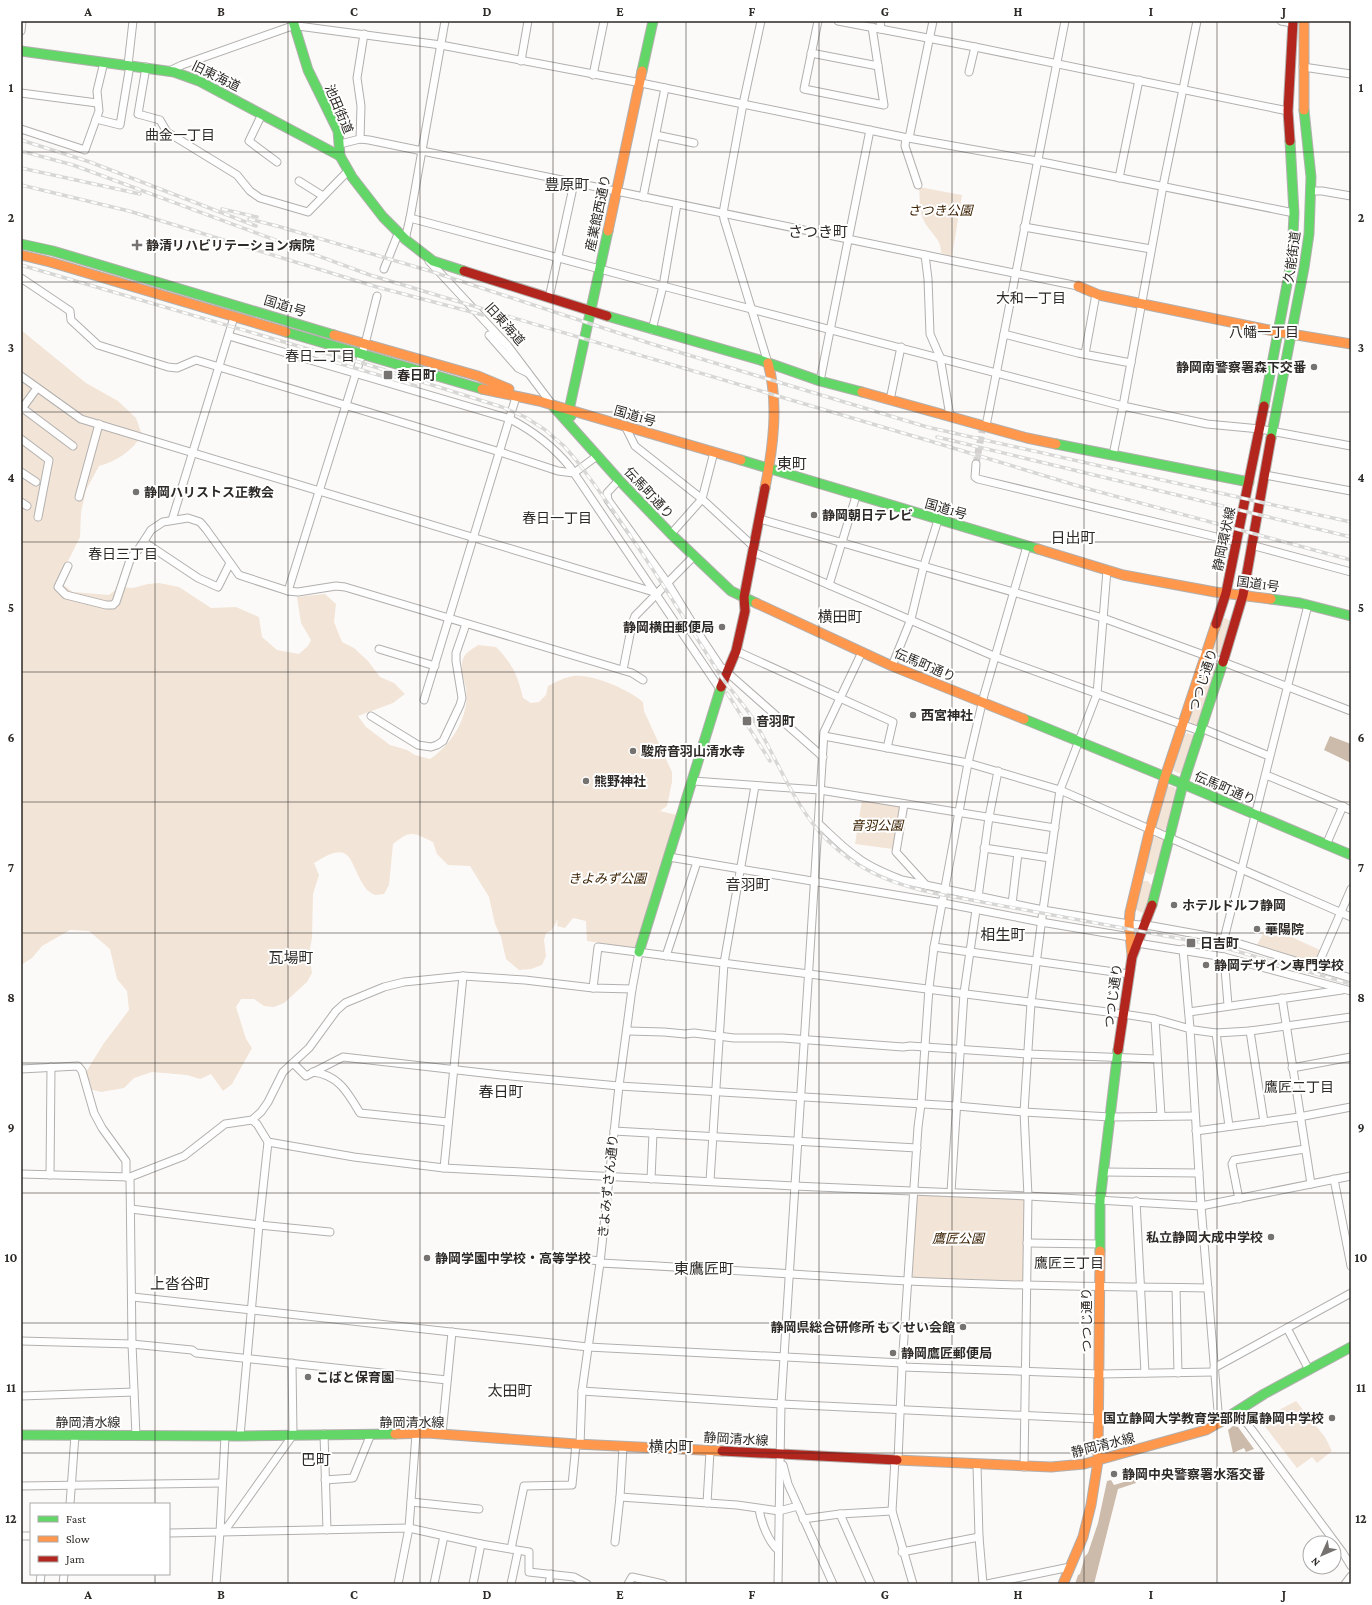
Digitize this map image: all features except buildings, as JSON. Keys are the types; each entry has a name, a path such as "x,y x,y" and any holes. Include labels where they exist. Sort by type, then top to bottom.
{"main road":[{"name":"産業館西通り","path":"569,410 653,21"},
{"name":"久能街道","path":"1251,545 1304,268 1309,234 1311,176 1304,115 1304,21"},
{"name":"久能街道","path":"1248,486 1279,332 1292,258 1294,213 1288,111 1292,22"},
{"name":"池田街道","path":"296,23 308,70 338,132 340,156 348,171 381,216 421,253 440,263 652,330 760,360 820,381 950,416 984,427 1027,438 1113,455 1248,486"},
{"name":"旧東海道","path":"21,50 169,71 191,77 340,156"},
{"name":"国道1号","path":"21,244 53,251 478,376 539,401 626,428 714,452 856,496 1139,579 1308,605 1351,616"},
{"name":"国道1号","path":"21,255 50,262 468,386 539,401"},
{"path":"1078,286 1096,294 1142,304 1279,332 1351,344"},
{"path":"639,952 693,781 720,689 736,651 745,610 744,597 769,469 774,409 772,378 768,363"},
{"name":"伝馬町通り","path":"552,405 619,480 671,534 731,591 892,666 1183,784 1351,855"},
{"path":"569,410 574,424 594,453"},
{"name":"静岡環状線","path":"1226,593 1248,486"},
{"path":"1243,595 1251,545"},
{"name":"つつじ通り","path":"1063,1584 1080,1547 1093,1494 1098,1461 1100,1200 1123,1014 1132,957 1129,924 1130,912 1150,829 1165,777 1204,655 1226,593"},
{"name":"つつじ通り","path":"1132,957 1150,912 1183,784 1223,662 1243,595"},
{"name":"静岡清水線","path":"21,1435 240,1436 293,1434 442,1434 578,1445 896,1459 1024,1467 1068,1467 1098,1461 1206,1430 1264,1394 1351,1347"}],"street":[{"path":"21,31 22,21"},
{"path":"96,119 120,125 129,65 133,21"},
{"path":"384,269 402,237 410,218 445,21"},
{"path":"521,61 528,21"},
{"path":"593,75 604,21"},
{"path":"761,21 743,104 723,213 768,363"},
{"path":"818,21 804,89 884,105 872,28"},
{"path":"838,21 1056,63 1288,111"},
{"path":"880,21 881,29"},
{"path":"918,185 905,146 932,21"},
{"path":"984,427 1004,334 1065,21"},
{"path":"1113,455 1163,186 1184,89 1196,21"},
{"path":"1281,21 1292,22"},
{"path":"169,71 296,23 441,45 665,88 907,138 1037,161 1294,213"},
{"path":"360,139 361,106 356,78 364,34"},
{"path":"969,72 975,47"},
{"path":"811,53 878,66"},
{"path":"21,129 85,150 99,111 97,91 104,62"},
{"path":"1303,67 1351,74"},
{"path":"146,68 138,114 140,116 160,120 167,132 237,175 250,191 260,198 308,212 348,171"},
{"path":"1119,178 1139,80"},
{"path":"643,197 665,88"},
{"path":"21,93 97,103"},
{"path":"262,114 249,141 277,162"},
{"path":"820,381 870,130"},
{"path":"656,135 694,143"},
{"path":"340,144 360,139 369,140 1078,286"},
{"path":"299,181 323,196"},
{"path":"549,298 574,182"},
{"path":"1310,192 1322,191 1351,196"},
{"path":"652,330 663,286 678,204"},
{"path":"410,218 663,286 940,357 1123,406 1208,424 1260,429 1351,446"},
{"path":"1024,227 1151,249"},
{"name":"旧東海道","path":"421,253 516,356 552,405"},
{"path":"925,255 929,291 930,334 940,357 950,416"},
{"path":"21,278 70,311 71,320 98,345 168,367 177,368 196,360 558,471 574,473"},
{"path":"1085,354 1096,294"},
{"path":"288,591 362,355 377,296"},
{"path":"172,520 234,317"},
{"path":"490,334 518,368 529,373"},
{"path":"1004,334 1085,354 1131,363"},
{"path":"229,336 510,419 528,428 542,438 561,456 574,473 657,593 720,689"},
{"path":"890,400 901,347"},
{"path":"21,376 81,419 657,593"},
{"path":"37,388 22,409 73,446"},
{"path":"424,700 516,397"},
{"path":"79,497 99,424"},
{"path":"626,428 635,446 702,499 754,550 829,585 911,619 996,657 1182,725 1201,729 1269,756"},
{"path":"21,439 49,460 38,516"},
{"path":"671,534 702,499 714,452"},
{"path":"574,473 594,453"},
{"path":"976,464 974,477 978,479 1237,542"},
{"path":"21,472 36,482"},
{"path":"1265,475 1351,491"},
{"path":"619,480 607,493 608,500 668,584 720,666 823,757"},
{"path":"829,585 843,543 856,496"},
{"path":"21,502 27,506"},
{"path":"68,566 58,587 66,595 106,605 113,605 116,602 131,556 144,542 151,530 163,522 188,518 200,522 239,575 288,591 298,592 336,586 345,587 623,670 632,673 643,680"},
{"path":"760,519 1103,618 1351,710"},
{"path":"892,666 911,619 924,566 938,520"},
{"path":"144,542 198,578 218,587 230,563"},
{"path":"1251,545 1351,572"},
{"path":"912,1584 892,1511 929,988 934,947 968,763 982,703 1027,546"},
{"path":"623,670 635,616 694,556"},
{"path":"1024,1467 1026,1416 1028,1196 1024,1112 1031,1003 1042,910 1060,790 1097,694 1107,570"},
{"path":"1224,940 1266,775 1269,756 1289,687 1308,605"},
{"path":"371,716 418,745 431,747 438,746 443,741 462,698 456,653 466,624"},
{"path":"378,649 434,666"},
{"path":"736,651 892,722 887,748"},
{"path":"778,1584 781,1404 794,1186 802,1097 808,974 824,732 862,652"},
{"path":"824,736 968,763 1060,790 1169,836 1351,917"},
{"path":"978,896 988,817 998,771"},
{"path":"1266,775 1351,810"},
{"path":"693,781 820,790 1055,828"},
{"path":"710,1181 724,963 755,786"},
{"path":"904,804 896,852 926,886"},
{"path":"1326,844 1343,806"},
{"path":"818,823 848,851 859,859 882,872 902,880 1042,910 1129,924 1145,925 1224,940 1351,978"},
{"path":"984,848 1050,858"},
{"path":"1012,904 1018,853"},
{"path":"669,857 943,903 1130,937"},
{"path":"666,956 697,862"},
{"path":"1317,967 1351,889"},
{"path":"951,1192 964,993 976,910"},
{"path":"1138,943 1183,949 1224,957 1349,990"},
{"path":"593,988 598,947 929,988 1031,1003 1123,1014 1155,1019 1216,1033 1250,1031 1351,1017"},
{"path":"934,947 1130,974"},
{"path":"1183,949 1189,1012 1201,1206 1219,1423"},
{"name":"きよみずさん通り","path":"514,1550 524,1486 572,1485 578,1445 582,1391 600,1262 608,1176 619,1086 628,1030 632,990 639,952"},
{"path":"1224,957 1228,1005"},
{"path":"444,1168 464,976"},
{"path":"21,1174 128,1177 184,1156 225,1124 252,1120 261,1112 268,1102 283,1072 318,1037 326,1023 336,1011 345,1004 384,987 404,982 464,976 525,980 593,988 632,990"},
{"path":"1189,1012 1228,1005 1349,990"},
{"path":"1282,998 1310,1184"},
{"path":"1155,1019 1161,1116"},
{"path":"628,1030 719,1035 734,1038 784,1038 924,1048 1158,1060"},
{"path":"1250,1031 1264,1122"},
{"path":"1216,1033 1229,1126"},
{"path":"293,1063 306,1076 343,1057 619,1086 957,1106 1110,1117 1195,1116"},
{"path":"1292,1068 1351,1057"},
{"path":"21,1069 78,1066 82,1071 94,1114 102,1128 126,1161 131,1209 133,1297 132,1344 136,1436"},
{"path":"50,1175 51,1068"},
{"path":"312,1072 324,1074 343,1086 360,1113 448,1122"},
{"path":"1196,1131 1299,1117 1351,1107"},
{"path":"240,1436 246,1358 268,1142 257,1124 252,1120"},
{"path":"614,1130 917,1148"},
{"path":"651,1178 653,1133"},
{"path":"268,1142 354,1157 444,1168 794,1186 914,1190 1136,1201 1201,1206 1351,1176"},
{"path":"1239,1199 1232,1164 1234,1160 1305,1149"},
{"path":"1104,1172 1199,1173"},
{"path":"1334,1180 1351,1266"},
{"path":"1136,1201 1145,1373"},
{"path":"131,1209 330,1232"},
{"path":"1027,1243 1100,1244"},
{"path":"564,1257 600,1262 908,1281 1099,1287 1208,1288"},
{"path":"1176,1288 1178,1373"},
{"path":"133,1297 588,1347 902,1365 1099,1374 1178,1373 1214,1370 1351,1293"},
{"path":"1287,1328 1308,1370"},
{"path":"442,1434 452,1332"},
{"path":"21,1341 132,1344 192,1350 196,1353 447,1380"},
{"path":"220,1532 228,1526 293,1434 292,1363"},
{"path":"582,1391 781,1404 1098,1419"},
{"path":"21,1396 134,1392"},
{"path":"1238,1411 1351,1566"},
{"path":"324,1434 327,1530"},
{"path":"325,1480 353,1478 371,1434"},
{"path":"398,1584 409,1528 416,1434"},
{"path":"70,1503 75,1435"},
{"path":"216,1584 225,1436"},
{"path":"615,1542 620,1497 623,1447"},
{"path":"707,1503 710,1451"},
{"path":"780,1455 788,1484 833,1584"},
{"path":"977,1464 979,1537 983,1584"},
{"path":"21,1486 222,1483"},
{"path":"620,1497 737,1505 779,1511 798,1506"},
{"path":"411,1502 479,1509"},
{"path":"758,1509 760,1518 773,1546 778,1550"},
{"path":"803,1519 840,1514 892,1511"},
{"path":"840,1514 871,1584"},
{"path":"170,1533 409,1528 481,1544 529,1552 529,1572 574,1577 580,1582 587,1584"},
{"path":"434,1584 444,1536"},
{"path":"902,1552 979,1537"},
{"path":"473,1584 481,1544"},
{"path":"511,1584 514,1550"},
{"path":"1343,1553 1351,1562"},
{"path":"987,1584 1070,1567"},
{"path":"549,1584 551,1574"},
{"path":"1345,1584 1351,1576"},
{"path":"628,1584 632,1577 663,1584"}],"green space":[{"name":"さつき公園","path":"919,187 962,195 952,256 941,253 941,248 937,240 922,217"},
{"name":"きよみず公園","path":"21,330 86,383 118,401 136,418 142,435 134,446 124,455 99,466 86,490 81,512 80,537 58,581 73,592 109,595 119,587 133,588 159,583 179,587 211,608 236,607 259,617 262,637 277,650 299,654 308,646 311,640 301,623 297,597 325,594 336,604 334,622 342,642 354,648 368,661 380,677 394,683 405,694 393,703 358,716 366,727 390,745 430,759 445,746 458,728 462,719 467,698 462,664 466,653 478,645 496,647 502,653 514,670 523,698 531,703 539,702 546,695 548,686 574,676 582,676 600,680 620,688 643,702 644,711 672,772 672,782 667,806 660,811 677,815 635,948 587,941 586,921 573,918 565,928 557,926 558,919 552,930 546,933 544,940 546,956 542,965 531,969 519,970 506,959 501,937 495,924 489,897 470,866 448,865 437,854 433,842 421,836 409,834 393,844 389,885 384,894 375,895 369,892 366,888 348,856 343,853 336,852 314,863 319,875 313,894 312,938 309,954 312,973 307,982 284,1003 274,1007 264,1006 254,999 241,999 236,1007 246,1039 252,1048 232,1084 223,1091 211,1074 200,1079 187,1075 152,1072 134,1078 124,1088 101,1092 89,1089 86,1072 104,1043 129,1010 127,991 117,979 110,949 89,931 70,930 42,946 32,958 21,965"},
{"path":"1225,618 1231,621 1221,653 1217,654 1214,647 1222,620"},
{"path":"1210,661 1215,663 1217,666 1197,725 1191,723 1190,719 1207,664"},
{"path":"1187,733 1194,735 1182,773 1178,773 1174,771 1174,766 1184,736"},
{"path":"1169,786 1174,787 1177,791 1167,827 1163,831 1156,827 1166,788"},
{"name":"音羽公園","path":"862,800 900,806 893,849 855,844"},
{"path":"1158,836 1163,842 1155,872 1151,875 1144,870 1152,838"},
{"path":"1148,881 1152,886 1146,910 1142,913 1135,909 1141,882"},
{"path":"1267,926 1320,950 1314,962 1257,945"},
{"name":"鷹匠公園","path":"916,1194 1025,1200 1024,1281 912,1278"},
{"path":"1296,1401 1325,1437 1332,1451 1317,1463 1312,1457 1297,1468 1260,1420"}],"shaded area":[{"path":"1330,736 1351,744 1351,763 1324,750"},
{"path":"1233,1426 1238,1427 1254,1449 1246,1452 1244,1448 1233,1453 1228,1430"},
{"path":"1134,1479 1136,1483 1118,1489 1094,1584 1075,1584 1078,1575 1080,1574 1085,1556 1088,1553 1098,1523 1107,1481 1111,1480 1114,1485"}],"tunnel":[{"path":"976,464 982,431"}],"railway":[{"path":"21,140 90,162 256,226"},
{"path":"21,151 73,165 370,275 1085,488 1351,560"},
{"path":"21,168 140,194"},
{"path":"21,185 129,211 377,287 483,315"},
{"path":"222,209 257,217"},
{"path":"249,219 430,271 652,344 927,427 1351,522"},
{"path":"21,265 308,349 359,362 502,407 525,417 544,429 564,446 576,460 615,513 722,678 746,708 762,734 795,797 815,827 839,851 863,868 889,880 933,893 1215,945 1351,984"},
{"path":"324,359 416,386"},
{"path":"937,437 1351,537"},
{"path":"727,693 770,761"}],"traffic: fast":[{"path":"293,21 308,70 338,131 340,156 352,177 383,217 406,240 433,261 464,271"},
{"path":"642,71 653,21"},
{"path":"21,51 174,72 199,81 340,156"},
{"path":"1271,438 1304,268 1309,234 1311,177 1304,110"},
{"path":"1264,406 1292,258 1294,213 1290,141"},
{"path":"571,416 569,410 608,231"},
{"path":"21,244 53,251 334,335"},
{"path":"607,316 760,360 820,381 862,392"},
{"path":"286,332 482,389"},
{"path":"552,405 619,480 671,534 731,591 756,603"},
{"path":"1056,444 1249,482"},
{"path":"741,460 1038,549"},
{"path":"1271,599 1300,603 1351,616"},
{"path":"1152,905 1183,784 1223,662"},
{"path":"639,952 721,687"},
{"path":"1024,719 1351,855"},
{"path":"1100,1251 1100,1200 1118,1050"},
{"path":"1220,1422 1264,1394 1351,1347"},
{"path":"21,1435 240,1436 395,1434"}],"traffic: slow":[{"path":"1304,21 1304,110"},
{"path":"608,231 642,71"},
{"path":"21,255 50,262 286,332"},
{"path":"1078,286 1099,295 1279,332 1351,344"},
{"path":"334,335 478,376 509,389"},
{"path":"765,488 774,426 773,394 768,363"},
{"path":"482,389 539,401 741,460"},
{"path":"862,392 1027,438 1056,444"},
{"path":"1038,549 1123,575 1215,592 1271,599"},
{"path":"756,603 892,666 1024,719"},
{"path":"1132,955 1129,924 1130,912 1150,829 1165,777 1216,624"},
{"path":"1063,1584 1083,1537 1091,1505 1098,1461 1100,1251"},
{"path":"897,1460 1051,1467 1084,1464 1206,1430 1220,1422"},
{"path":"395,1434 427,1433 576,1444 722,1451"}],"traffic: jam":[{"path":"1290,141 1288,111 1293,21"},
{"path":"464,271 607,316"},
{"path":"1216,624 1226,593 1264,406"},
{"path":"1223,662 1243,595 1271,438"},
{"path":"721,687 736,651 745,611 744,597 765,488"},
{"path":"1118,1050 1132,957 1152,905"},
{"path":"722,1451 897,1460"}],"place":[{"name":"静清リハビリテーション病院","path":"137,245"},
{"name":"静岡南警察署森下交番","path":"1314,367"},
{"name":"春日町","path":"388,375"},
{"name":"静岡ハリストス正教会","path":"136,492"},
{"name":"静岡朝日テレビ","path":"814,515"},
{"name":"静岡横田郵便局","path":"722,627"},
{"name":"西宮神社","path":"913,715"},
{"name":"音羽町","path":"747,721"},
{"name":"駿府音羽山清水寺","path":"633,751"},
{"name":"熊野神社","path":"586,781"},
{"name":"ホテルドルフ静岡","path":"1174,905"},
{"name":"華陽院","path":"1257,929"},
{"name":"日吉町","path":"1191,943"},
{"name":"静岡デザイン専門学校","path":"1206,965"},
{"name":"私立静岡大成中学校","path":"1271,1237"},
{"name":"静岡学園中学校・高等学校","path":"427,1258"},
{"name":"静岡県総合研修所 もくせい会館","path":"963,1327"},
{"name":"静岡鷹匠郵便局","path":"893,1353"},
{"name":"こばと保育園","path":"308,1377"},
{"name":"国立静岡大学教育学部附属静岡中学校","path":"1332,1418"},
{"name":"静岡中央警察署水落交番","path":"1114,1474"}],"district":[{"name":"曲金一丁目","path":"180,135"},
{"name":"豊原町","path":"567,185"},
{"name":"さつき町","path":"818,232"},
{"name":"大和一丁目","path":"1031,298"},
{"name":"八幡一丁目","path":"1264,332"},
{"name":"春日二丁目","path":"320,356"},
{"name":"東町","path":"792,464"},
{"name":"春日一丁目","path":"557,518"},
{"name":"日出町","path":"1073,538"},
{"name":"春日三丁目","path":"123,554"},
{"name":"横田町","path":"840,617"},
{"name":"音羽町","path":"748,885"},
{"name":"相生町","path":"1003,935"},
{"name":"瓦場町","path":"291,958"},
{"name":"鷹匠二丁目","path":"1299,1087"},
{"name":"春日町","path":"501,1092"},
{"name":"鷹匠三丁目","path":"1069,1263"},
{"name":"東鷹匠町","path":"704,1269"},
{"name":"上沓谷町","path":"180,1284"},
{"name":"太田町","path":"510,1391"},
{"name":"横内町","path":"671,1447"},
{"name":"巴町","path":"316,1460"}]}
